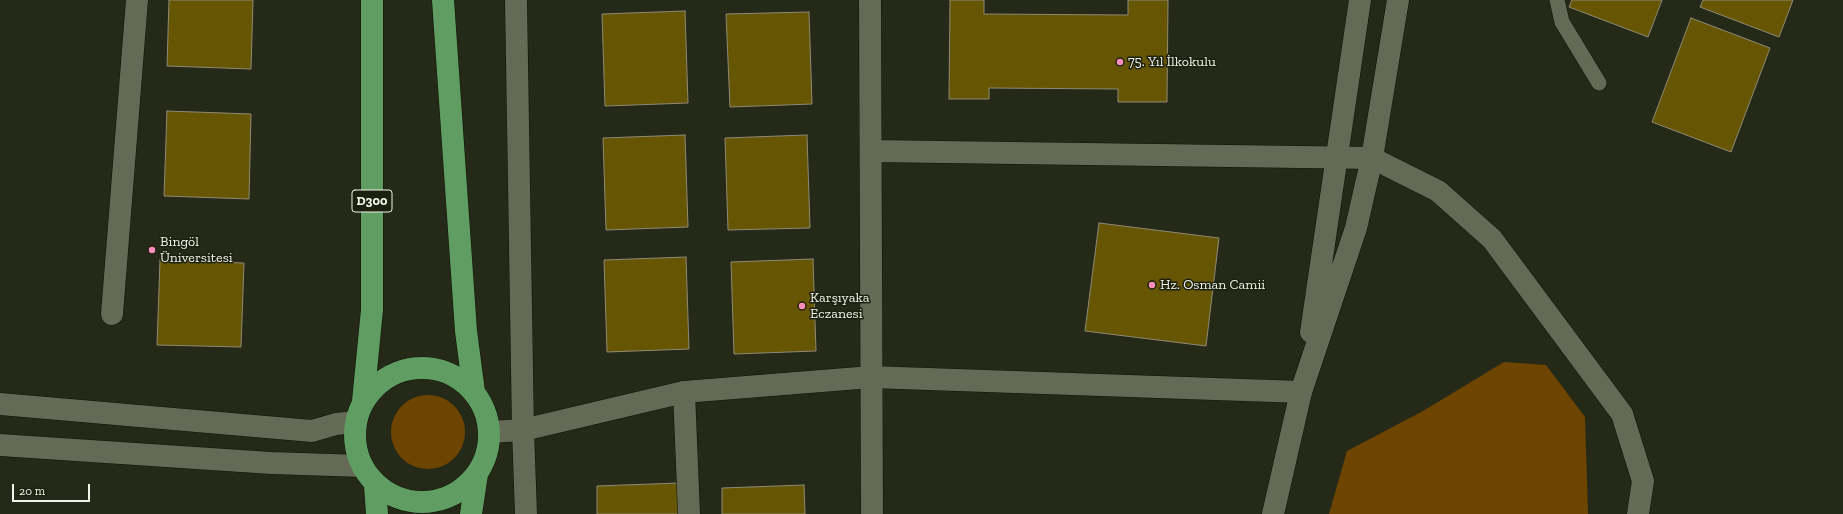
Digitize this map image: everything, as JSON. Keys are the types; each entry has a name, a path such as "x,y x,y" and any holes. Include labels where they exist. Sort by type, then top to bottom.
{"highway":[{"name":"D300","path":"363,401 372,310 372,0"},
{"path":"443,0 466,331 474,392"},
{"path":"471,514 477,474 487,454 490,432 485,410 474,392 458,377 438,369 416,367 395,372 376,384 363,401 355,422 355,444 362,466 376,485 395,497 417,503 440,500 454,494 461,490 477,474"},
{"path":"376,485 377,514"}],"street":[{"path":"112,314 137,0"},
{"path":"516,0 523,430 526,514"},
{"path":"870,0 872,514"},
{"path":"1272,514 1301,392 1360,0"},
{"path":"1301,392 1356,228 1372,158 1398,0"},
{"path":"871,151 1372,158 1438,191 1492,239 1622,414 1643,481 1638,514"},
{"path":"490,432 523,430 684,392 871,377 1301,392"},
{"path":"684,392 689,514"},
{"path":"0,404 312,431 336,424 355,422"},
{"path":"0,445 271,463 362,466"}],"lane":[{"path":"1557,0 1562,22 1599,83"}],"shaded area":[{"path":"1504,362 1546,365 1585,417 1588,514 1329,514 1347,451 1423,411"},
{"path":"421,395 435,395 449,401 459,411 465,425 463,446 459,453 449,463 435,469 421,469 407,463 397,453 391,439 391,425 397,411 407,401"}],"building":[{"path":"169,0 253,0 251,69 167,66"},
{"path":"950,0 984,0 984,14 1128,15 1128,0 1168,0 1167,102 1118,102 1118,89 989,88 989,99 949,99"},
{"path":"1572,0 1662,0 1648,37 1569,7"},
{"path":"1703,0 1793,0 1779,37 1700,7"},
{"path":"685,11 688,103 605,106 602,14"},
{"path":"809,12 812,104 730,107 726,14"},
{"path":"1691,18 1770,48 1731,152 1652,122"},
{"path":"167,111 251,114 249,199 164,196"},
{"path":"685,135 688,227 606,230 603,138"},
{"path":"807,135 810,228 728,230 725,138"},
{"name":"Hz. Osman Camii","path":"1099,223 1219,238 1206,346 1085,331"},
{"path":"686,257 689,349 607,352 604,260"},
{"path":"813,259 816,351 734,354 731,262"},
{"path":"160,260 244,263 241,347 157,345"},
{"path":"679,483 680,514 597,514 597,486"},
{"path":"804,485 805,514 722,514 722,488"}],"place":[{"name":"75. Yıl İlkokulu","path":"1120,62"},
{"name":"Bingöl Üniversitesi","path":"152,250"},
{"name":"Hz. Osman Camii","path":"1152,285"},
{"name":"Karşıyaka Eczanesi","path":"802,306"}]}
